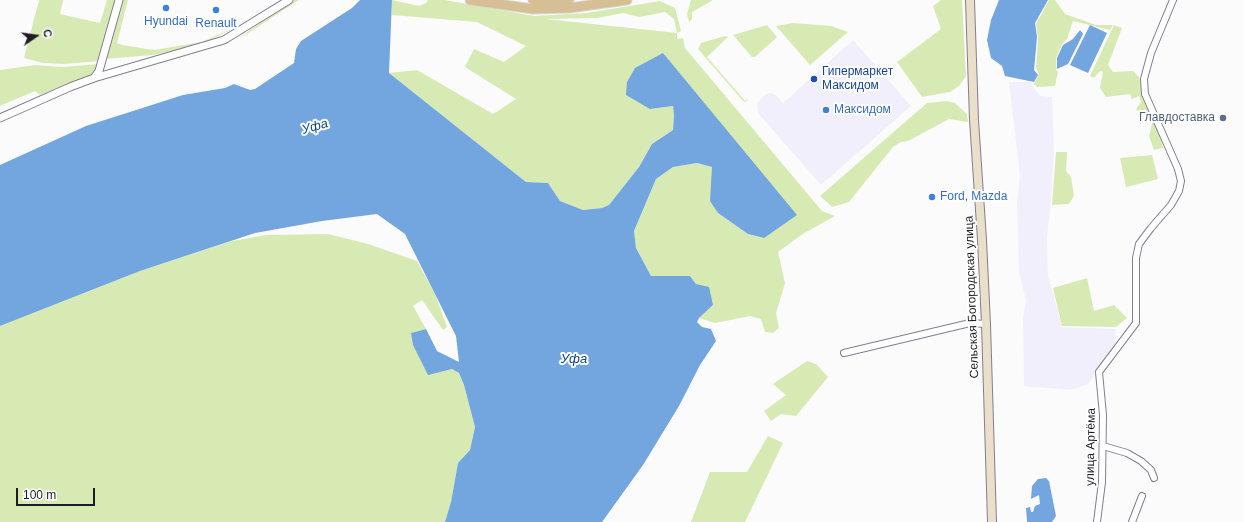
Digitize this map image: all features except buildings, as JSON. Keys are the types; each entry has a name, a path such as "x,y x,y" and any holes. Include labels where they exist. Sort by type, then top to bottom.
{"main road":[{"path":"470,0 533,9 569,8 627,0"},
{"path":"533,0 569,0"},
{"name":"Сельская Богородская улица","path":"970,0 974,120 986,324 992,522"}],"street":[{"path":"94,78 100,72 119,0"},
{"path":"0,118 94,78 224,40 235,35 289,0"},
{"name":"улица Артёма","path":"1097,522 1102,482 1103,446 1103,415 1099,372 1136,323 1136,258 1139,244 1150,228 1171,205 1179,191 1181,180 1178,169 1145,94 1144,79 1151,53 1173,0"},
{"path":"844,353 970,323 986,324"},
{"path":"1103,446 1127,453 1141,461 1150,470 1154,478"},
{"path":"1132,522 1142,496"}],"shaded area":[{"name":"Максидом","path":"853,40 911,106 821,185 758,113 757,103 766,94 771,93 776,95 783,103"},
{"path":"1009,82 1030,82 1040,96 1052,97 1054,151 1047,237 1048,275 1062,327 1116,329 1115,347 1088,384 1071,390 1024,386 1023,317 1026,301 1019,272 1017,203 1020,176"}],"green space":[{"path":"39,0 63,0 60,14 100,23 107,0 115,0 100,61 64,64 43,63 24,58"},
{"path":"121,0 128,0 117,43 122,45 154,50 202,42 242,24 202,44 153,55 105,59"},
{"path":"294,0 299,0 239,39 250,30"},
{"path":"392,0 419,6 426,3 428,0 445,0 534,16 586,13 660,1 675,8 681,31 677,33 677,39 683,38 685,48 822,211 835,216 801,235 778,252 785,283 776,313 779,328 773,333 765,332 761,319 750,316 715,323 699,318 713,305 690,276 651,276 636,248 634,231 656,179 673,167 697,163 712,167 718,213 748,234 764,238 663,53 650,109 673,106 673,130 652,144 639,167 609,205 602,208 583,210 560,201 548,183 526,182 389,73 417,70 493,114 516,99 465,67 474,49 504,62 526,46 477,22 392,15","holes":["665,12 674,19 677,33 546,19 597,18 623,13 639,17"]},
{"path":"691,0 713,0 692,12 692,19 689,22 687,14"},
{"path":"941,0 962,0 966,76 959,86 950,92 922,97 897,62 941,29 933,6"},
{"path":"1049,0 1055,0 1065,14 1096,25 1113,25 1110,30 1073,21 1067,39 1062,44 1056,58 1056,69 1058,72 1055,86 1037,87 1034,84 1039,74 1036,68 1038,38 1036,24"},
{"path":"793,23 831,26 848,32 810,65 776,26"},
{"path":"767,25 777,37 755,57 752,57 733,35"},
{"path":"1114,25 1122,28 1108,65 1113,72 1133,71 1139,77 1144,94 1158,128 1163,148 1154,150 1149,136 1152,124 1145,112 1139,112 1136,109 1141,102 1139,96 1132,99 1130,94 1106,97 1100,88 1103,72 1100,71 1094,78 1090,76"},
{"path":"725,36 728,37 707,57 745,101 748,98 747,101 744,102 698,49 701,43"},
{"path":"99,64 96,72 93,74 40,95 35,91 0,106 0,70 35,65 62,67"},
{"path":"947,101 955,103 967,114 968,122 949,119 908,141 901,142 893,147 849,202 832,207 820,196 927,103"},
{"path":"1056,152 1067,152 1066,171 1071,177 1074,196 1069,204 1052,205"},
{"path":"1152,155 1158,179 1126,187 1120,158"},
{"path":"328,234 368,244 417,261 435,294 447,327 443,330 422,300 413,306 426,329 411,333 452,369 459,373 464,385 475,427 470,450 458,463 451,502 445,522 0,522 0,326 140,271 232,241 266,235"},
{"path":"1087,278 1094,311 1114,305 1127,318 1116,327 1062,326 1053,288"},
{"path":"807,361 816,364 828,377 796,416 781,414 771,421 764,411 786,395 773,384"},
{"path":"768,436 783,443 745,522 691,522 710,472 747,472"}],"water":[{"name":"Уфа","path":"360,0 392,0 389,73 526,182 548,183 560,201 583,210 602,208 609,205 639,167 652,144 673,130 673,106 650,109 626,95 627,82 635,68 663,53 797,215 764,238 748,234 718,213 710,201 712,167 697,163 673,167 656,179 634,231 636,248 651,276 690,276 696,284 709,287 713,305 699,318 697,322 702,327 711,329 716,341 700,365 679,406 643,465 602,522 445,522 451,502 458,463 470,450 475,427 464,385 459,373 452,369 428,375 413,345 411,333 426,329 437,351 459,362 456,336 405,234 377,214 322,221 255,233 140,271 0,326 0,165 86,126 183,95 225,88 234,84 250,90 255,89 294,63 296,49 301,41 352,8"},
{"path":"999,0 1048,0 1035,23 1037,37 1034,70 1038,75 1034,82 1005,76 1002,66 991,58 987,40 991,20"},
{"path":"1090,25 1107,33 1088,73 1070,65"},
{"path":"1080,30 1083,34 1068,64 1057,69 1057,58 1063,45 1073,39"},
{"path":"1046,478 1049,481 1056,516 1052,522 1027,522 1026,508 1030,507 1031,512 1033,512 1035,506 1040,504 1039,495 1031,499 1032,486 1038,479"}],"place":[{"name":"Hyundai","path":"166,8"},
{"name":"Renault","path":"216,10"},
{"name":"Гипермаркет Максидом","path":"814,79"},
{"name":"Максидом","path":"826,110"},
{"name":"Главдоставка","path":"1223,118"},
{"name":"Ford, Mazda","path":"932,197"}]}
